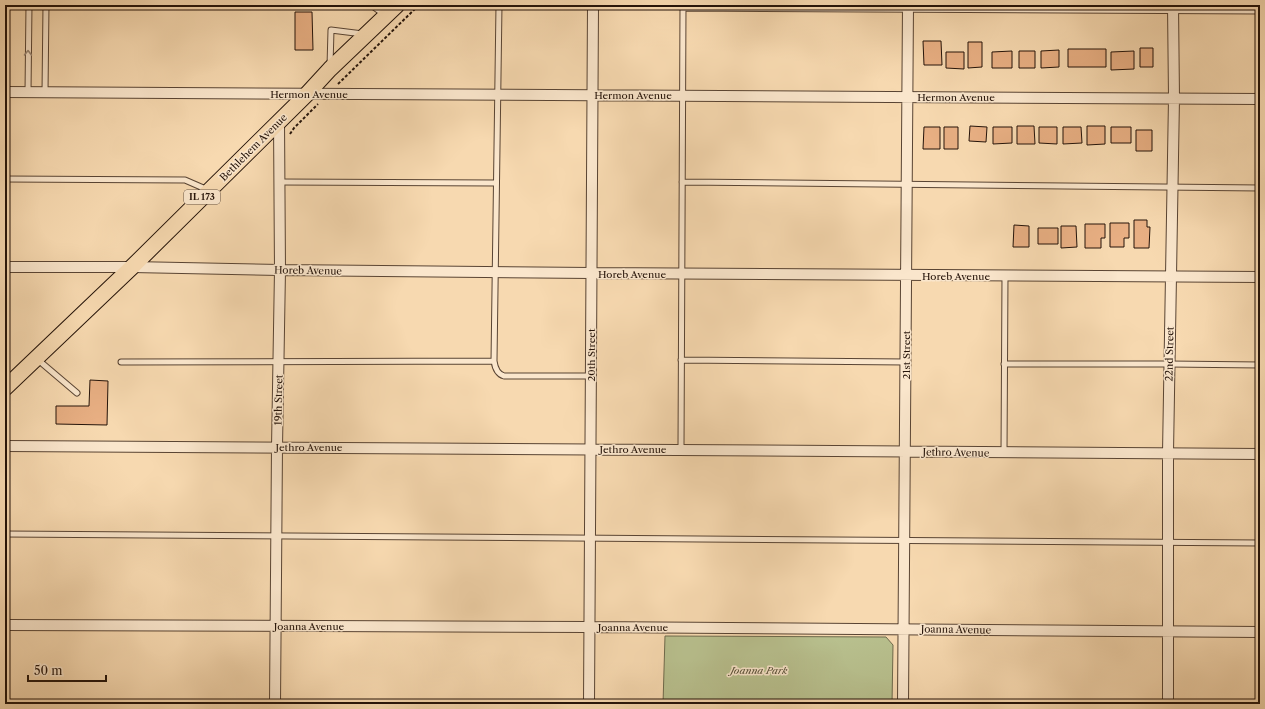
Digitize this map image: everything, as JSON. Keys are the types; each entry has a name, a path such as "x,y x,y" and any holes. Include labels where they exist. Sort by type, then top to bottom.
{"main road":[{"name":"Bethlehem Avenue","path":"5,388 132,267 307,94 330,69 392,10"}],"street":[{"name":"20th Street","path":"589,704 594,5"},
{"name":"21st Street","path":"904,704 908,7"},
{"name":"22nd Street","path":"1168,704 1168,453 1174,98 1173,8"},
{"name":"Hermon Avenue","path":"5,92 1260,99"},
{"name":"19th Street","path":"275,704 280,270 279,121"},
{"name":"Horeb Avenue","path":"5,267 132,267 280,270 907,276 1260,277"},
{"name":"Jethro Avenue","path":"5,446 590,448 1004,453 1260,454"},
{"name":"Joanna Avenue","path":"5,625 589,627 1260,632"}],"lane":[{"path":"28,92 29,5"},
{"path":"45,92 46,5"},
{"path":"371,5 392,10"},
{"path":"499,5 494,362 497,371 500,375 504,376 591,376"},
{"path":"681,449 683,7 1173,8 1260,11"},
{"path":"330,69 331,30 367,34"},
{"path":"5,179 185,180 209,190"},
{"path":"280,182 496,183"},
{"path":"682,182 1260,188"},
{"path":"1004,453 1005,276"},
{"path":"36,358 77,393"},
{"path":"681,360 906,362"},
{"path":"121,362 494,362"},
{"path":"1004,364 1260,365"},
{"path":"5,534 1260,543"}],"path":[{"path":"279,146 294,128 419,5"}],"green space":[{"name":"Joanna Park","path":"665,636 886,637 893,645 892,704 663,704"}],"building":[{"path":"295,12 312,12 313,50 295,50"},
{"path":"923,41 941,41 942,65 924,65"},
{"path":"968,42 982,42 982,67 968,68"},
{"path":"1140,48 1153,48 1153,67 1140,67"},
{"path":"1068,49 1106,49 1106,67 1068,67"},
{"path":"1059,50 1059,67 1041,68 1041,51"},
{"path":"1012,51 1012,68 992,68 992,52"},
{"path":"1019,51 1035,51 1035,68 1019,68"},
{"path":"1134,51 1134,69 1111,70 1111,52"},
{"path":"946,52 964,52 964,69 946,68"},
{"path":"970,126 987,127 986,142 969,141"},
{"path":"1017,126 1034,126 1035,144 1017,144"},
{"path":"1087,126 1105,126 1105,144 1087,145"},
{"path":"924,127 940,127 940,149 923,149"},
{"path":"944,127 958,127 958,149 944,149"},
{"path":"993,127 1012,127 1012,143 993,144"},
{"path":"1039,127 1057,127 1057,144 1039,143"},
{"path":"1063,127 1081,127 1082,143 1063,144"},
{"path":"1111,127 1131,127 1131,143 1111,143"},
{"path":"1136,130 1152,130 1152,151 1136,151"},
{"path":"1134,220 1147,220 1147,227 1150,227 1149,248 1134,248"},
{"path":"1110,223 1129,223 1129,238 1124,238 1124,247 1110,247"},
{"path":"1085,224 1105,224 1105,238 1101,238 1101,248 1085,248"},
{"path":"1014,225 1029,226 1029,247 1013,247"},
{"path":"1061,226 1076,226 1077,247 1061,248"},
{"path":"1038,228 1058,228 1058,244 1038,244"},
{"path":"90,380 108,381 107,425 56,424 56,406 89,406"}]}
